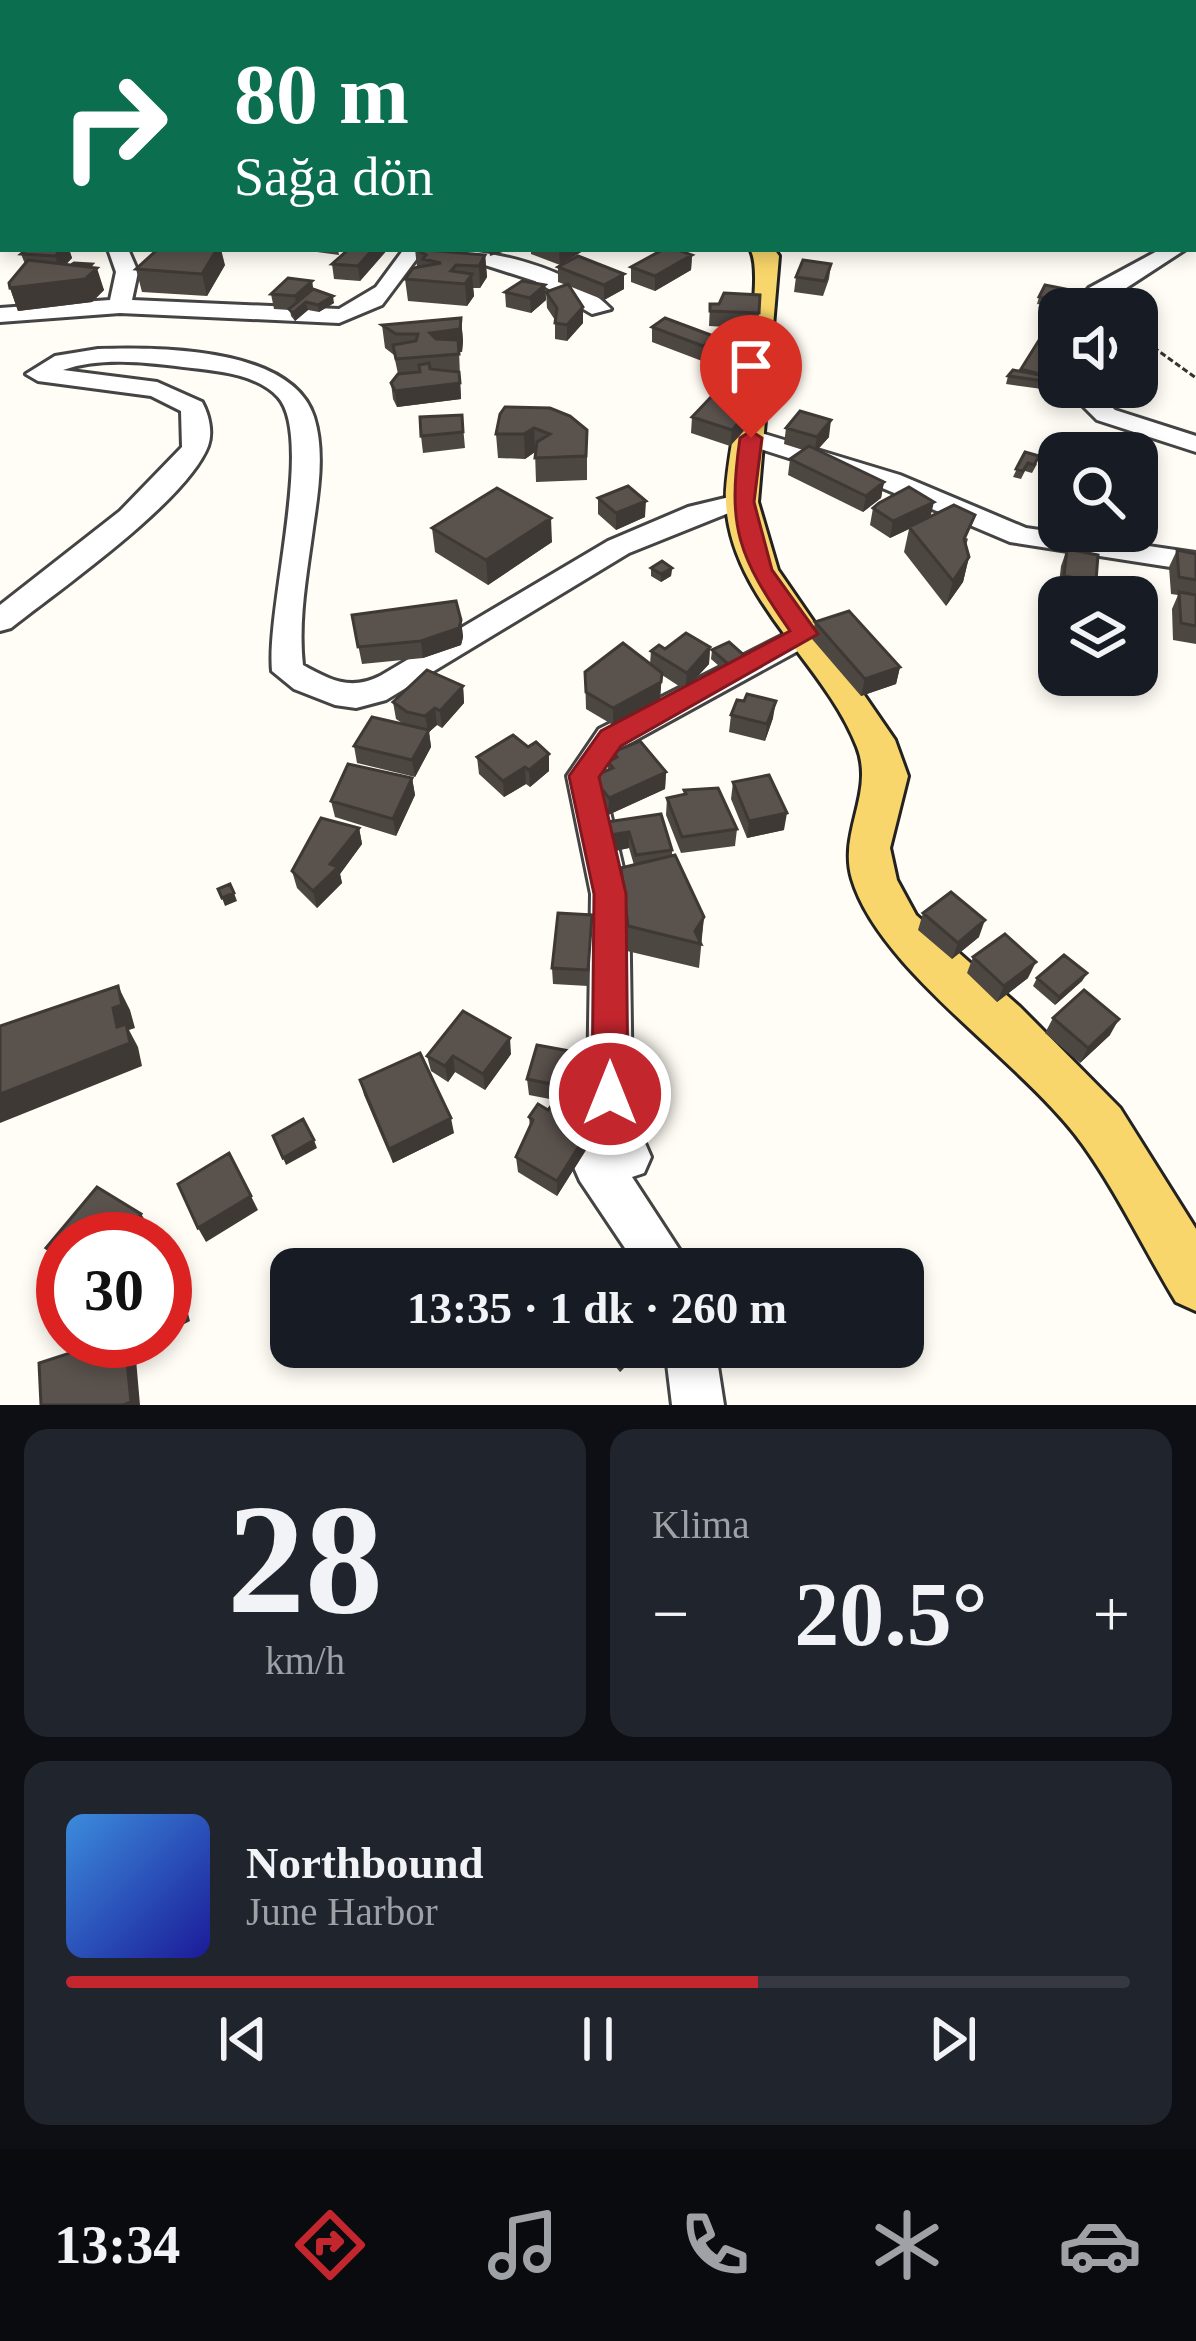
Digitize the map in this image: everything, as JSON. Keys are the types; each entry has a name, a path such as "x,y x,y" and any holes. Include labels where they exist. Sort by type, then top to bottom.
{"main road":[{"path":"762,252 765,301 742,502 760,571 875,740 887,776 868,848 875,882 900,929 1003,1023 1101,1126 1196,1282"}],"street":[{"path":"119,252 127,272 120,306"},
{"path":"0,315 120,306 339,316 355,313 386,292 412,252"},
{"path":"456,252 543,275 599,309"},
{"path":"1105,288 1171,252"},
{"path":"0,621 139,505 193,451 199,429 193,407 157,389 38,374 65,362 154,358 205,362 251,373 288,393 298,404 304,498 284,610 283,653 288,671 338,693 363,696 391,683 481,636 530,598 690,511 742,502"},
{"path":"1098,408 1106,415 1196,443"},
{"path":"751,438 890,481 1021,536 1196,562"},
{"path":"653,1248 596,1165 628,1157 589,1133 610,1094 610,894 584,776 611,738 805,634"},
{"path":"693,1368 698,1405"}],"path":[{"path":"1158,351 1196,379"}],"building":[{"path":"23,252 59,252 55,256"},
{"path":"155,252 215,252 202,274 136,269"},
{"path":"346,252 370,252 358,266 332,264"},
{"path":"420,252 485,255 479,266 456,265 451,271 472,274 465,284 405,279 413,268 441,263 423,259 426,255"},
{"path":"658,252 692,255 655,276 631,267"},
{"path":"578,256 624,274 604,285 558,267"},
{"path":"28,260 97,268 85,279 10,288"},
{"path":"803,260 831,264 825,281 796,277"},
{"path":"288,278 312,281 295,296 271,294"},
{"path":"522,281 545,285 530,298 505,292"},
{"path":"568,284 583,307 567,325 555,323 557,308 546,292"},
{"path":"313,289 333,296 318,305 306,302 293,313 289,309"},
{"path":"724,293 760,295 759,313 710,311 710,304 719,304"},
{"path":"461,318 460,329 430,333 436,339 458,340 459,354 396,359 393,345 416,341 418,334 396,334 382,325"},
{"path":"665,318 716,337 703,346 652,327"},
{"path":"1038,342 1038,374 1021,369"},
{"path":"729,349 755,351 754,366 725,364"},
{"path":"429,363 430,369 459,372 460,383 395,391 391,383 398,374 420,372 419,365"},
{"path":"1013,370 1038,375 1038,380 1008,376"},
{"path":"739,379 752,380 753,396 740,395"},
{"path":"712,396 752,408 732,430 692,417"},
{"path":"505,407 550,408 570,416 587,430 586,456 535,458 537,442 550,434 534,428 524,434 496,434"},
{"path":"800,411 831,420 817,437 786,428"},
{"path":"462,415 463,432 421,436 420,417"},
{"path":"809,446 884,482 866,496 790,459"},
{"path":"1025,452 1038,456 1034,465 1016,469"},
{"path":"628,486 646,501 616,513 598,498"},
{"path":"909,487 934,502 893,521 873,508 879,503"},
{"path":"497,488 551,518 486,560 432,528"},
{"path":"954,505 975,515 964,539 969,557 953,581 909,527"},
{"path":"1177,550 1196,554 1196,580 1179,577"},
{"path":"1067,552 1098,555 1096,576 1064,576"},
{"path":"662,561 672,568 661,574 651,568"},
{"path":"1179,592 1196,595 1196,626 1181,623"},
{"path":"456,601 459,628 421,641 358,647 352,615"},
{"path":"849,611 900,667 865,679 815,622"},
{"path":"686,633 710,647 687,673 651,651 659,645 665,649"},
{"path":"729,642 745,656 728,664 712,650"},
{"path":"623,643 662,673 661,682 613,708 586,692 585,672"},
{"path":"427,670 463,686 440,711 435,708 425,716 393,702"},
{"path":"747,694 776,701 767,724 731,715 737,700 744,701"},
{"path":"372,717 429,730 412,760 354,746"},
{"path":"513,735 528,747 536,742 549,754 529,770 525,767 503,781 477,757"},
{"path":"640,741 666,772 609,798 592,777 613,768 608,762 617,757 613,752"},
{"path":"348,764 412,778 393,819 331,801"},
{"path":"769,775 787,813 749,821 733,782"},
{"path":"718,788 737,829 682,837 667,798 686,794 684,790"},
{"path":"661,814 672,850 636,855 629,832 610,835 607,822"},
{"path":"321,818 359,828 330,864 338,867 313,891 292,871"},
{"path":"675,855 704,917 695,931 701,944 628,926 621,868"},
{"path":"230,884 234,893 222,898 218,889"},
{"path":"951,892 985,920 958,943 923,913"},
{"path":"558,913 592,915 588,970 552,968"},
{"path":"1005,934 1036,962 1004,986 973,957"},
{"path":"1064,955 1087,973 1059,997 1037,978"},
{"path":"118,986 122,1005 113,1008 117,1027 126,1024 130,1043 0,1094 0,1026"},
{"path":"1084,990 1119,1019 1088,1048 1053,1018"},
{"path":"463,1011 510,1038 483,1074 453,1056 445,1066 427,1056"},
{"path":"537,1045 602,1057 598,1071 581,1068 576,1089 527,1079"},
{"path":"420,1053 451,1118 389,1149 360,1080"},
{"path":"538,1104 548,1110 552,1105 591,1127 557,1181 516,1157"},
{"path":"303,1119 314,1140 283,1158 273,1136"},
{"path":"229,1153 251,1196 198,1228 178,1184"},
{"path":"97,1187 138,1212 76,1212"},
{"path":"39,1368 128,1368 131,1402 41,1405"}],"route":[{"path":"610,1094 610,894 597,818 584,776 611,738 805,634 760,571 742,502 751,438"}]}
